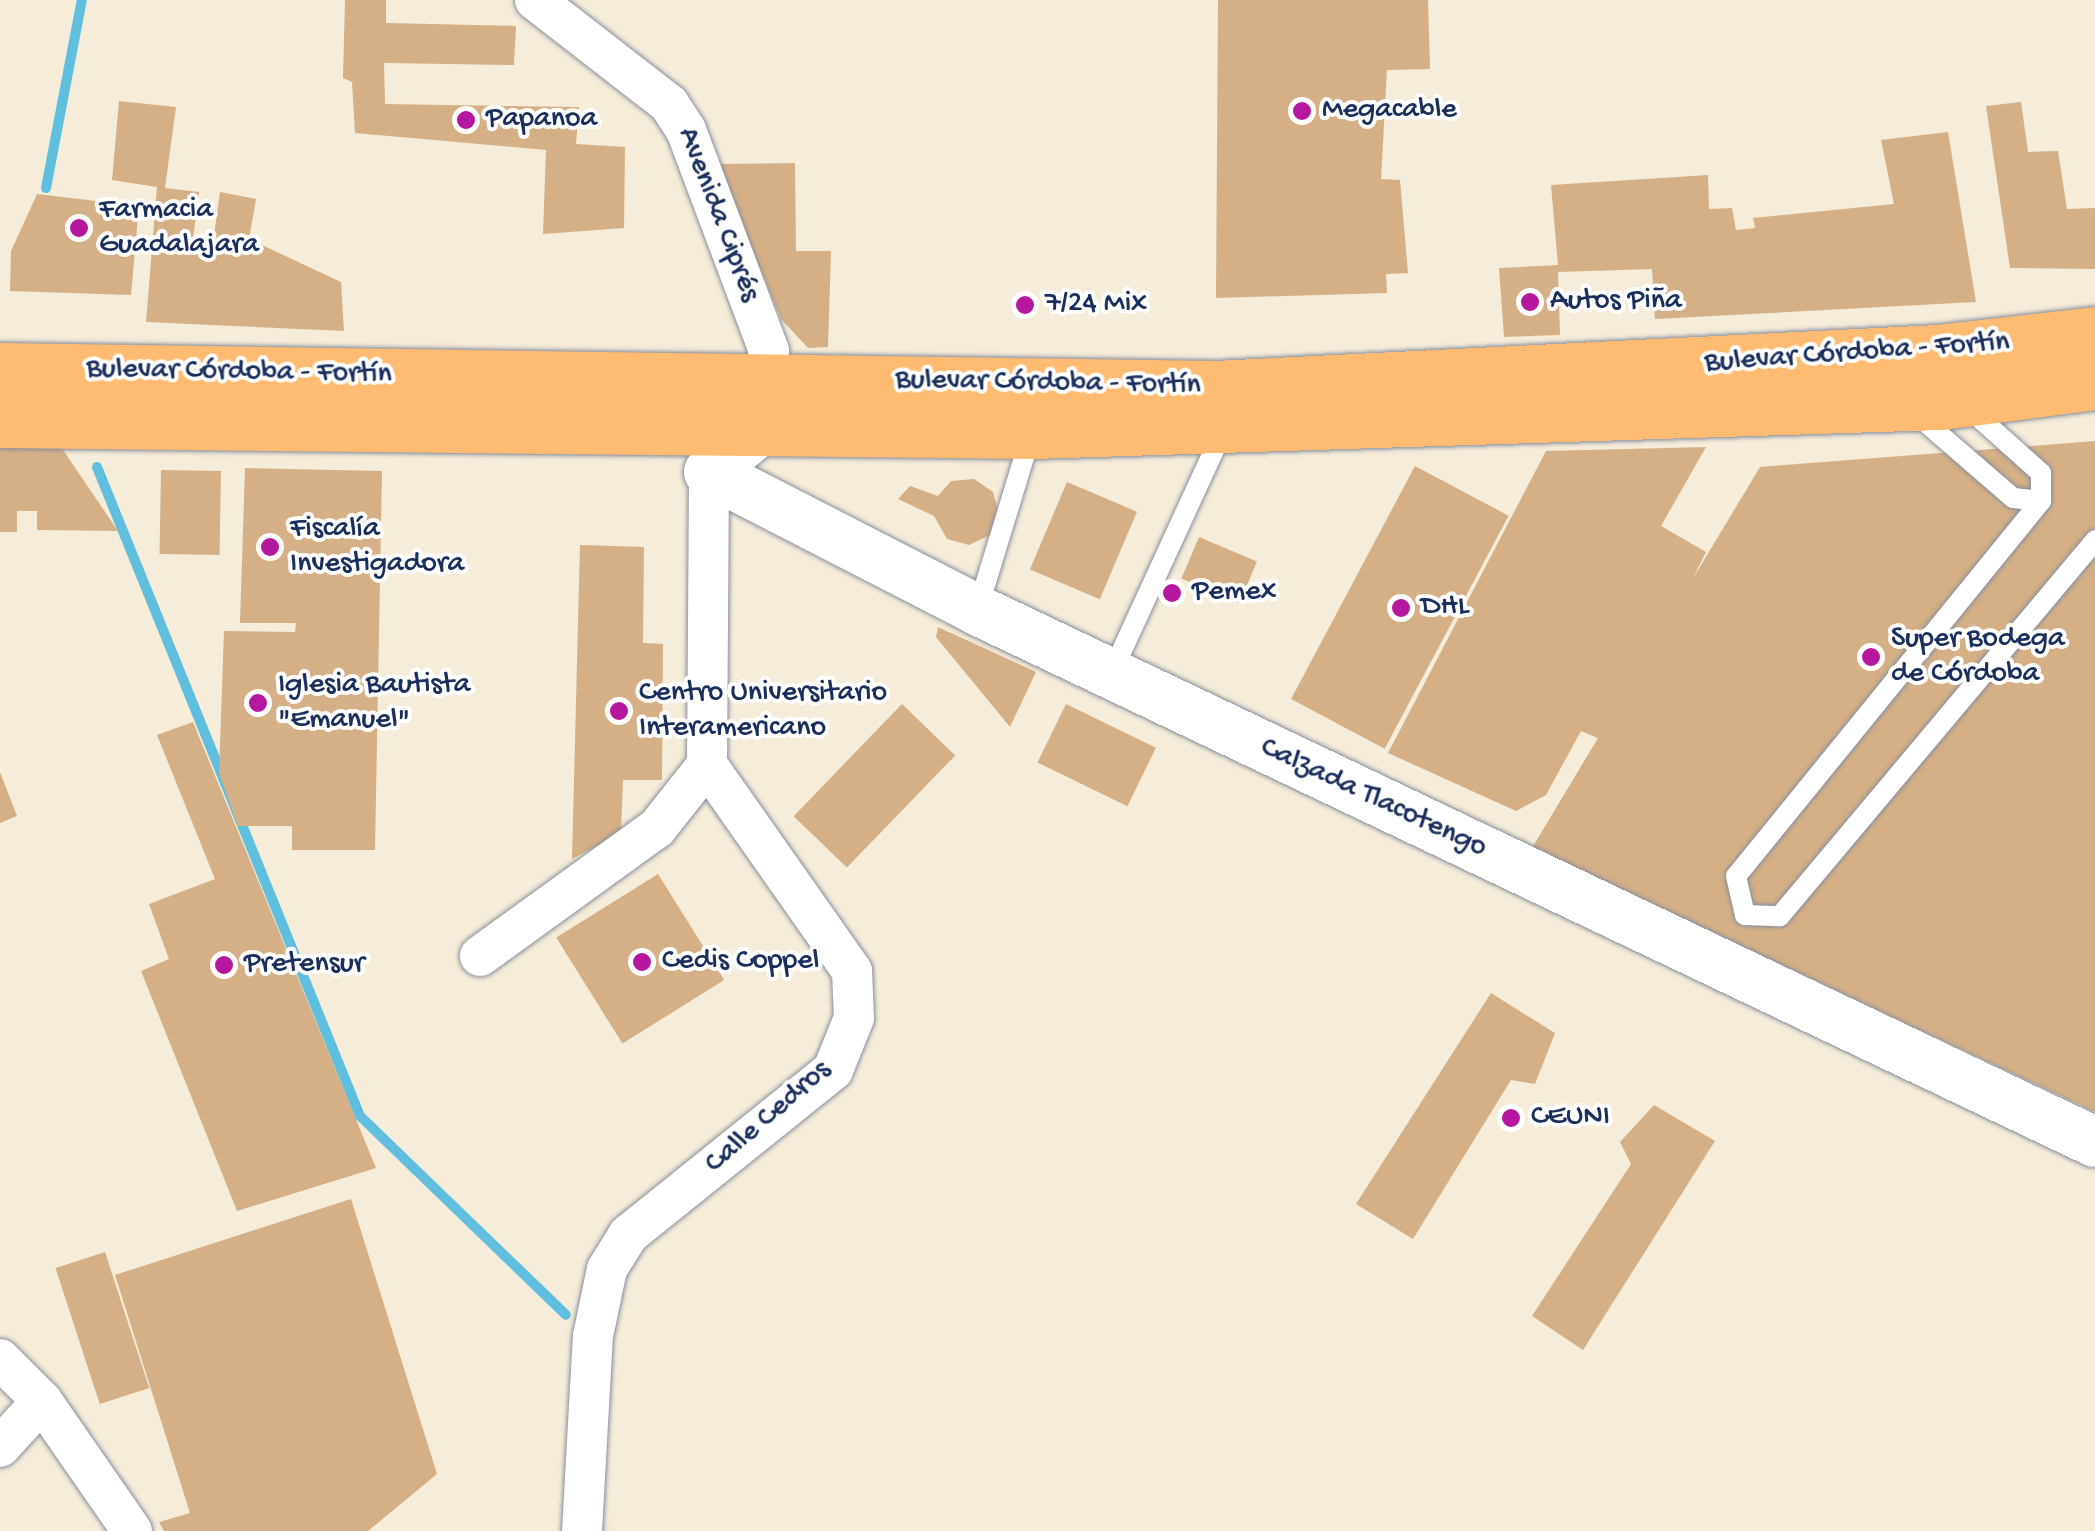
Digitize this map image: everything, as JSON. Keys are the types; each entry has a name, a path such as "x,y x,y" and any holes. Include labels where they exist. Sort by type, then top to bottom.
{"main road":[{"name":"Bulevar Córdoba - Fortín","path":"0,370 764,377 1215,388 1935,389 2095,334"},
{"name":"Bulevar Córdoba - Fortín","path":"0,420 754,434 1032,430 1225,426 2095,382"}],"street":[{"name":"Avenida Ciprés","path":"535,0 669,104 686,130 769,351 764,377"},
{"path":"480,956 657,828 707,765 709,472 754,434 764,377"},
{"name":"Calzada Tlacotengo","path":"709,472 977,610 2095,1142"},
{"name":"Calle Cedros","path":"582,1531 593,1336 608,1268 628,1235 833,1070 854,1018 852,971 707,765"},
{"path":"0,1360 42,1401 132,1531"},
{"path":"0,1446 42,1401"}],"lane":[{"path":"1935,389 2013,498 2040,501"},
{"path":"1935,389 2041,473 2040,501 1736,876 1744,915 1780,916 2095,540"},
{"path":"1111,674 1225,426"},
{"path":"977,610 1032,430"}],"building":[{"name":"Papanoa","path":"345,0 386,0 386,23 516,26 514,65 384,63 385,104 579,107 576,144 625,147 624,228 543,234 546,150 355,133 352,82 343,78"},
{"name":"Megacable","path":"1218,0 1428,0 1430,69 1387,70 1381,179 1400,180 1408,273 1386,274 1387,293 1216,298"},
{"path":"119,101 176,107 165,188 199,192 192,247 212,250 220,192 256,199 249,239 341,282 344,331 146,322 157,187 112,180"},
{"path":"2021,102 2028,152 2058,151 2067,209 2095,208 2095,269 2010,268 1986,106"},
{"path":"1948,132 1976,302 1655,319 1652,269 1558,272 1560,335 1504,337 1499,268 1558,265 1551,185 1708,175 1709,209 1732,208 1736,230 1755,228 1753,218 1894,204 1881,140"},
{"path":"795,163 796,251 831,251 828,347 808,348 781,319 717,164"},
{"name":"Farmacia Guadalajara","path":"37,194 139,206 131,295 10,291 11,251"},
{"name":"Super Bodega de Córdoba","path":"2095,441 2095,1112 1532,848 1598,738 1581,731 1546,795 1516,811 1388,753 1546,451 1706,447 1661,526 1706,552 1692,580 1760,467"},
{"path":"0,443 59,444 118,531 37,530 37,511 17,511 17,532 0,532"},
{"name":"DHL","path":"1415,466 1509,516 1385,749 1291,699"},
{"path":"245,468 382,471 375,850 292,850 292,826 238,826 219,773 224,631 295,632 296,623 240,623"},
{"path":"161,470 221,471 220,555 160,554"},
{"path":"974,479 993,492 999,514 990,535 969,545 947,539 934,516 898,499 910,486 938,496 951,481"},
{"path":"1067,482 1137,512 1100,599 1030,569"},
{"path":"1199,537 1257,562 1239,603 1181,578"},
{"name":"Centro Universitario Interamericano","path":"580,545 644,547 643,643 663,644 662,780 623,780 621,833 572,859"},
{"path":"938,627 1036,672 1010,727 936,637"},
{"path":"902,704 955,755 847,868 794,816"},
{"path":"1066,704 1156,748 1127,806 1038,762"},
{"name":"Pretensur","path":"193,722 376,1168 237,1211 141,971 169,959 149,904 215,879 157,735"},
{"path":"0,772 17,816 0,823"},
{"name":"Cedis Coppel","path":"658,874 724,980 622,1044 556,938"},
{"path":"1491,993 1555,1033 1535,1084 1511,1080 1413,1239 1356,1204"},
{"path":"1654,1105 1715,1141 1583,1350 1532,1316 1631,1164 1620,1142"},
{"path":"351,1199 437,1474 368,1531 164,1531 159,1522 190,1513 115,1275"},
{"path":"105,1252 149,1388 100,1404 56,1268"}],"waterway":[{"path":"46,188 82,0"},
{"path":"97,467 360,1116 566,1315"}],"place":[{"name":"Megacable","path":"1302,111"},
{"name":"Papanoa","path":"466,120"},
{"name":"Farmacia Guadalajara","path":"79,228"},
{"name":"Autos Piña","path":"1530,302"},
{"name":"7/24 Mix","path":"1025,305"},
{"name":"Fiscalía Investigadora","path":"270,547"},
{"name":"Pemex","path":"1172,593"},
{"name":"DHL","path":"1401,608"},
{"name":"Super Bodega de Córdoba","path":"1871,657"},
{"name":"Iglesia Bautista \"Emanuel\"","path":"258,703"},
{"name":"Centro Universitario Interamericano","path":"619,711"},
{"name":"Cedis Coppel","path":"642,962"},
{"name":"Pretensur","path":"224,965"},
{"name":"CEUNI","path":"1511,1118"}]}
